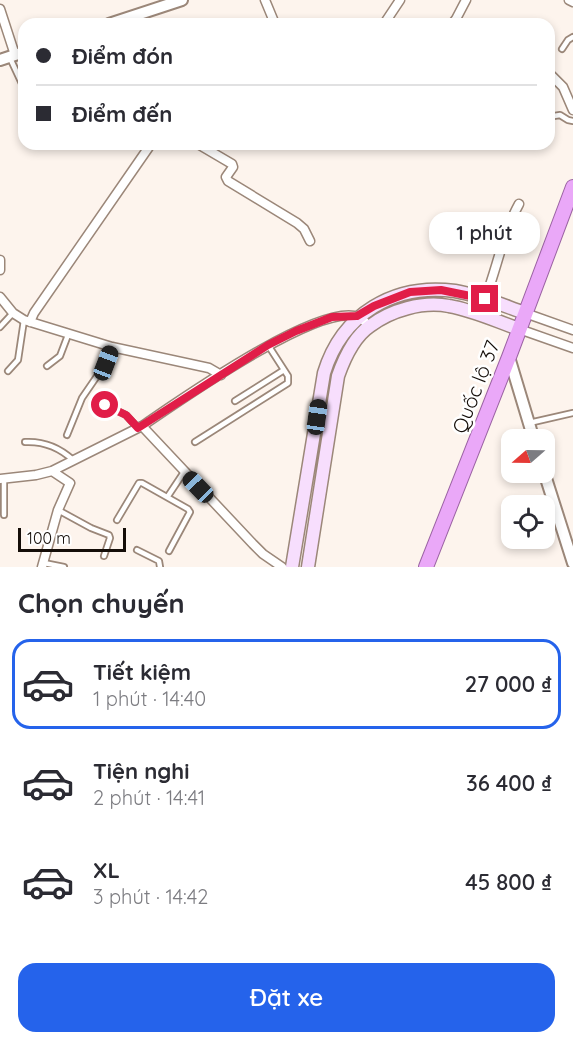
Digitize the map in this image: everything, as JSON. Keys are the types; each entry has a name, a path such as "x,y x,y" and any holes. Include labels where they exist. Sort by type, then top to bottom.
{"highway":[{"name":"Quốc lộ 37","path":"426,567 573,187"}],"main road":[{"path":"308,567 338,376 342,364 374,306 410,292 441,290 485,299 522,322"},
{"path":"292,567 324,373 328,358 336,345 364,322 424,304 460,308 522,322"}],"street":[{"path":"127,18 182,0"},
{"path":"265,0 272,18"},
{"path":"388,18 400,0"},
{"path":"456,18 466,0"},
{"path":"0,9 12,56"},
{"path":"555,79 566,91 573,110"},
{"path":"27,321 147,150"},
{"path":"208,150 232,164 226,177 228,181 304,229 310,241"},
{"path":"485,299 508,228 519,204"},
{"path":"0,260 0,270"},
{"path":"0,297 13,313 27,321 68,335 208,368 221,375"},
{"path":"2,479 52,471 140,427 268,345 296,331 332,317 364,322"},
{"path":"522,322 573,330"},
{"path":"522,322 573,348"},
{"path":"509,357 531,429"},
{"path":"140,427 263,554 282,567"},
{"path":"43,565 58,510 70,483 52,471"},
{"path":"548,483 573,563"}],"lane":[{"path":"562,49 573,37"},
{"path":"12,56 18,72"},
{"path":"555,116 562,116 573,121"},
{"path":"0,327 13,313"},
{"path":"8,371 18,360 27,321"},
{"path":"47,366 60,356 68,335"},
{"path":"195,442 285,385 288,380 284,370 268,345"},
{"path":"67,435 82,398 106,363 112,346"},
{"path":"235,401 284,370"},
{"path":"105,405 126,415 140,427"},
{"path":"529,423 573,413"},
{"path":"25,442 37,442 57,447 73,460"},
{"path":"168,496 184,472"},
{"path":"2,479 4,515"},
{"path":"117,520 138,483 168,496 190,512 169,551"},
{"path":"58,510 109,535 104,556"},
{"path":"137,550 159,561 160,567"},
{"path":"43,565 64,567"}],"route":[{"path":"105,405 126,415 138,428 268,345 332,317 357,316 392,297 426,290 456,291 485,299"}]}
